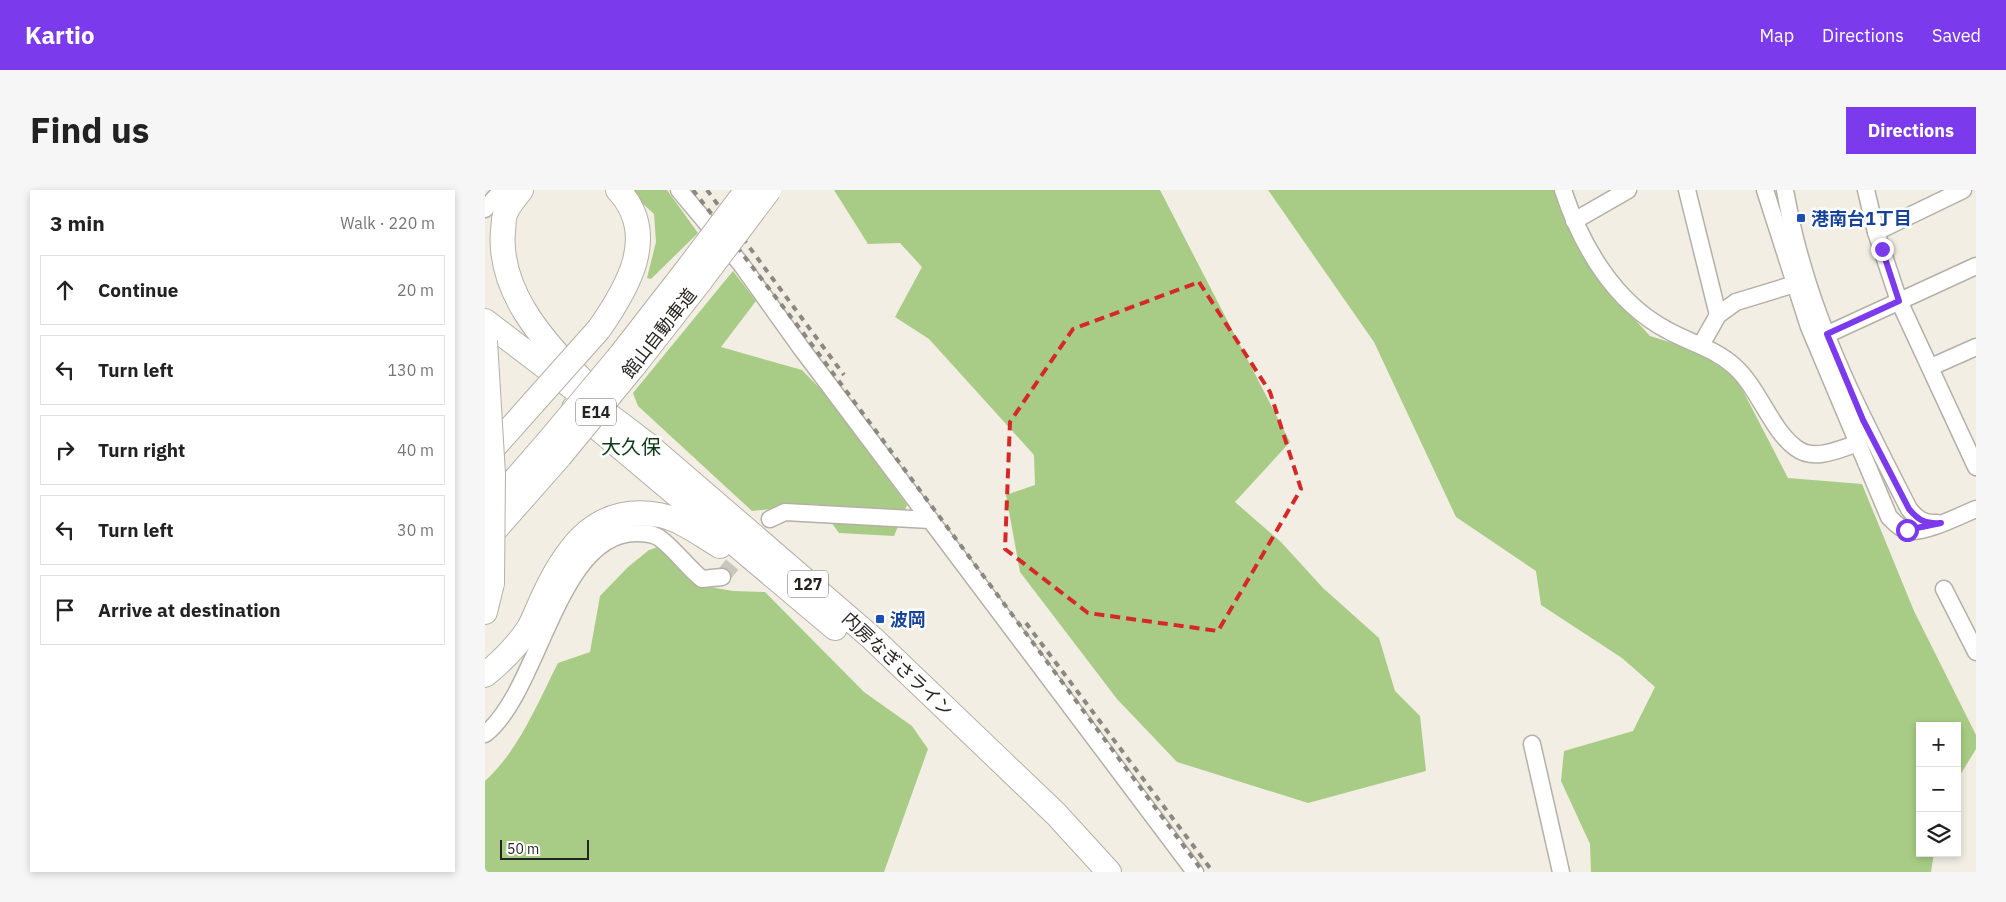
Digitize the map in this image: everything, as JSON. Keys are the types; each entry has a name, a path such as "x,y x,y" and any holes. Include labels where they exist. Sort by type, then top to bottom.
{"highway":[{"path":"521,190 505,213 502,249 519,303 534,326 576,373 648,445"},
{"path":"485,458 599,329 619,300 632,273 638,247 637,228 632,213 625,198 618,190"},
{"name":"館山自動車道","path":"695,273 747,190"},
{"name":"館山自動車道","path":"485,540 553,450 626,362 695,273 769,190"},
{"name":"内房なぎさライン","path":"485,321 648,445 872,638 1056,814 1109,872"},
{"path":"485,341 493,474 491,583 485,612"},
{"name":"内房なぎさライン","path":"485,341 540,380 855,644 1045,823 1088,872"},
{"name":"館山自動車道","path":"485,514 553,450"},
{"path":"485,675 502,661 529,628 564,556 583,534 603,521 629,514 660,515 689,526 773,577"}],"street":[{"path":"485,209 502,190"},
{"path":"679,190 741,264 930,520 1195,872"},
{"path":"1563,190 1573,221 1591,255 1611,282 1632,304 1668,331 1715,351 1748,379 1783,434 1796,449 1809,454 1825,454 1858,443"},
{"path":"1573,221 1628,190"},
{"path":"1687,190 1718,315"},
{"path":"1765,190 1823,363 1889,517 1897,526 1907,530 1941,523 1976,509"},
{"path":"1785,190 1799,254 1827,334 1863,420 1909,509 1917,518 1924,522 1941,523"},
{"path":"1866,190 1876,232 1899,301 1931,367 1969,432 1976,467"},
{"path":"1876,232 1963,190"},
{"path":"1827,334 1976,266"},
{"path":"1701,345 1718,315 1736,302 1795,284"},
{"path":"1931,367 1976,346"},
{"path":"770,519 785,512 930,520"},
{"path":"485,734 507,711 574,573 597,548 625,533 650,534 660,538 702,580 722,577"},
{"path":"1944,589 1976,652"},
{"path":"1532,744 1561,872"}],"highlighted area":[{"path":"1199,282 1270,392 1301,489 1218,631 1088,613 1005,549 1010,422 1073,329"}],"green space":[{"path":"628,190 667,190 698,233 651,279 647,278 656,242 654,214"},
{"path":"834,190 1160,190 1290,442 1235,502 1281,542 1323,588 1379,638 1395,691 1420,716 1426,771 1308,803 1177,762 1117,699 1020,572 1006,495 1035,485 1034,455 929,339 895,317 922,267 900,243 868,244"},
{"path":"1268,190 1556,190 1573,232 1602,284 1650,336 1727,360 1788,478 1862,484 1914,611 1976,735 1976,749 1961,773 1961,722 1916,722 1916,857 1933,857 1931,872 1591,872 1590,844 1561,781 1564,751 1633,731 1655,687 1622,658 1541,605 1536,571 1456,517 1374,342"},
{"path":"733,271 756,301 721,347 802,370 831,400 907,505 894,536 839,533 818,504 752,511 638,406 633,393"},
{"path":"674,542 710,587 733,591 765,592 864,692 912,726 928,749 884,872 488,872 485,869 485,781 497,769 518,741 558,663 590,652 600,596 628,567 649,550"}],"tunnel":[{"path":"722,577 770,519"}],"railway":[{"path":"693,190 804,334 1203,872"},
{"path":"707,190 844,375"},
{"path":"1026,623 1213,872"}],"place":[{"name":"港南台1丁目","path":"1801,218"},
{"name":"波岡","path":"880,619"}],"district":[{"name":"大久保","path":"631,446"}],"route":[{"path":"1882,249 1899,301 1827,334 1863,420 1909,509 1917,518 1924,522 1941,523 1920,529 1907,530"}]}
